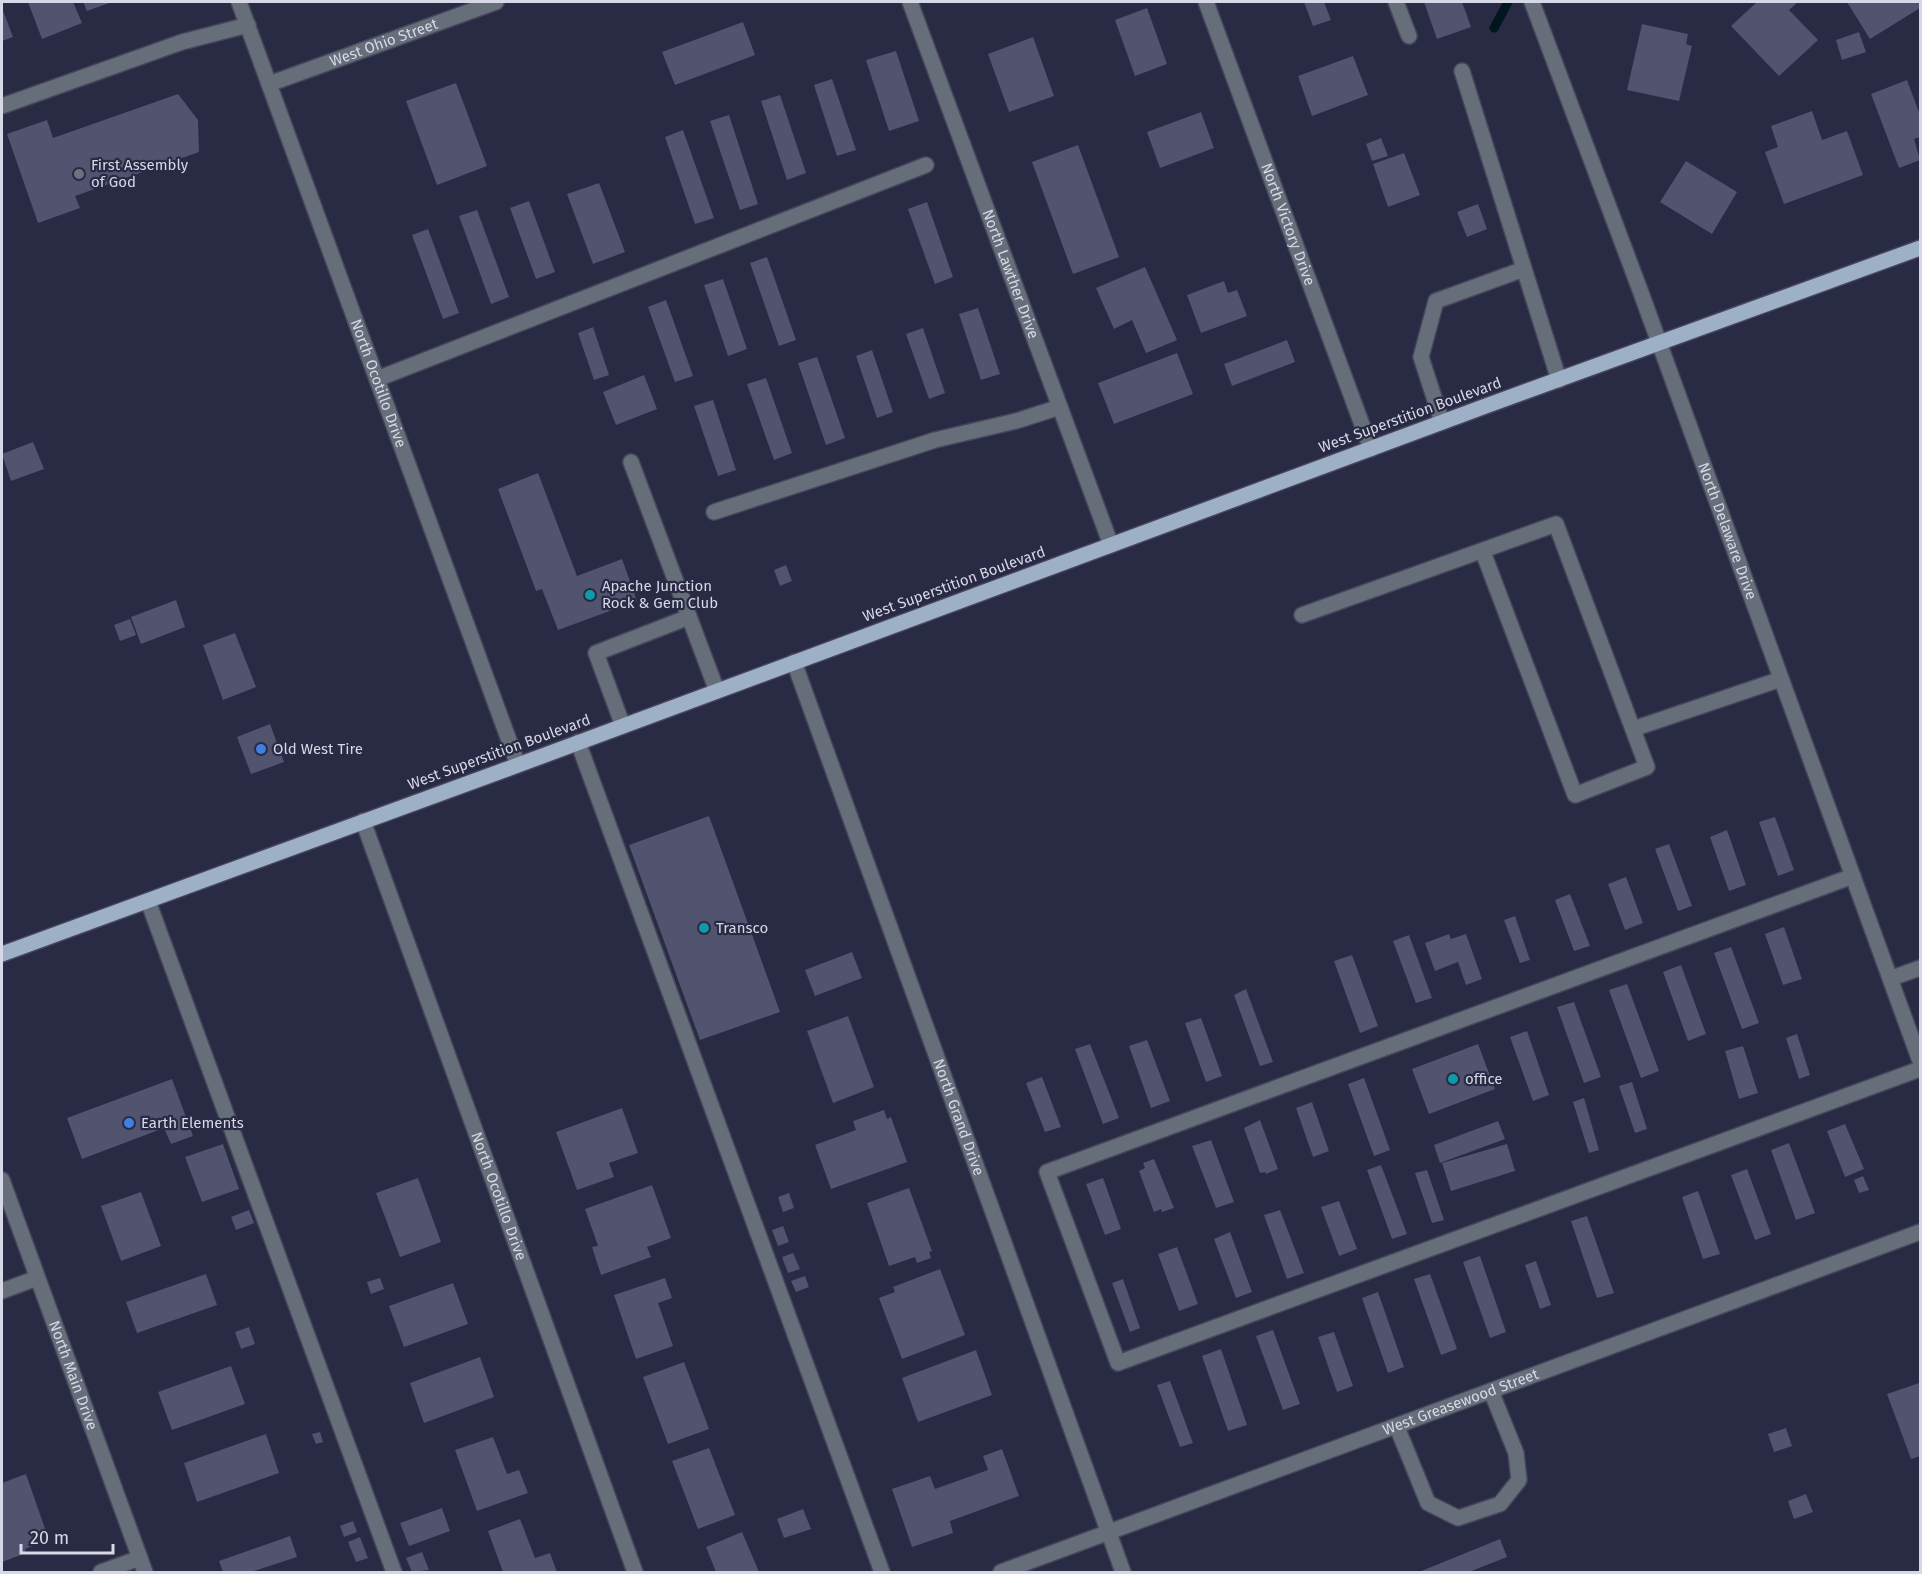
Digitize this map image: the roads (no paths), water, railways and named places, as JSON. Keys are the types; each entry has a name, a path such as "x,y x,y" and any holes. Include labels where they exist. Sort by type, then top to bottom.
{"main road":[{"name":"West Superstition Boulevard","path":"2,954 1371,448 1920,248"}],"street":[{"name":"North Ocotillo Drive","path":"239,2 518,765"},
{"name":"West Ohio Street","path":"269,84 496,2"},
{"name":"North Lawther Drive","path":"910,2 1111,545"},
{"name":"North Victory Drive","path":"1206,2 1371,448"},
{"path":"1396,2 1409,36"},
{"name":"North Delaware Drive","path":"1532,2 1892,978 1920,1061"},
{"path":"2,106 182,42 248,25"},
{"path":"1462,71 1559,380"},
{"path":"377,379 926,165"},
{"path":"1442,422 1421,357 1436,301 1524,269"},
{"path":"714,512 935,440 1016,421 1060,407"},
{"path":"631,462 717,691"},
{"path":"1302,615 1556,524 1647,767 1575,795 1483,552"},
{"path":"623,726 596,653 689,617"},
{"name":"North Grand Drive","path":"794,662 1122,1572"},
{"path":"1633,729 1781,679"},
{"path":"578,742 882,1572"},
{"name":"North Ocotillo Drive","path":"363,821 635,1572"},
{"path":"1853,876 1047,1172 1118,1364 1920,1069"},
{"path":"148,901 394,1572"},
{"path":"1892,978 1920,968"},
{"name":"North Main Drive","path":"2,1180 143,1565"},
{"name":"West Greasewood Street","path":"1001,1572 1109,1534 1920,1232"},
{"path":"2,1291 37,1278"},
{"path":"1397,1427 1428,1503 1458,1518 1500,1504 1519,1480 1516,1454 1491,1391"},
{"path":"101,1572 143,1565"}],"waterway":[{"path":"1494,28 1508,2"}],"place":[{"name":"First Assembly of God","path":"79,174"},
{"name":"Apache Junction Rock & Gem Club","path":"590,595"},
{"name":"Old West Tire","path":"261,749"},
{"name":"Transco","path":"704,928"},
{"name":"office","path":"1453,1079"},
{"name":"Earth Elements","path":"129,1123"}]}
